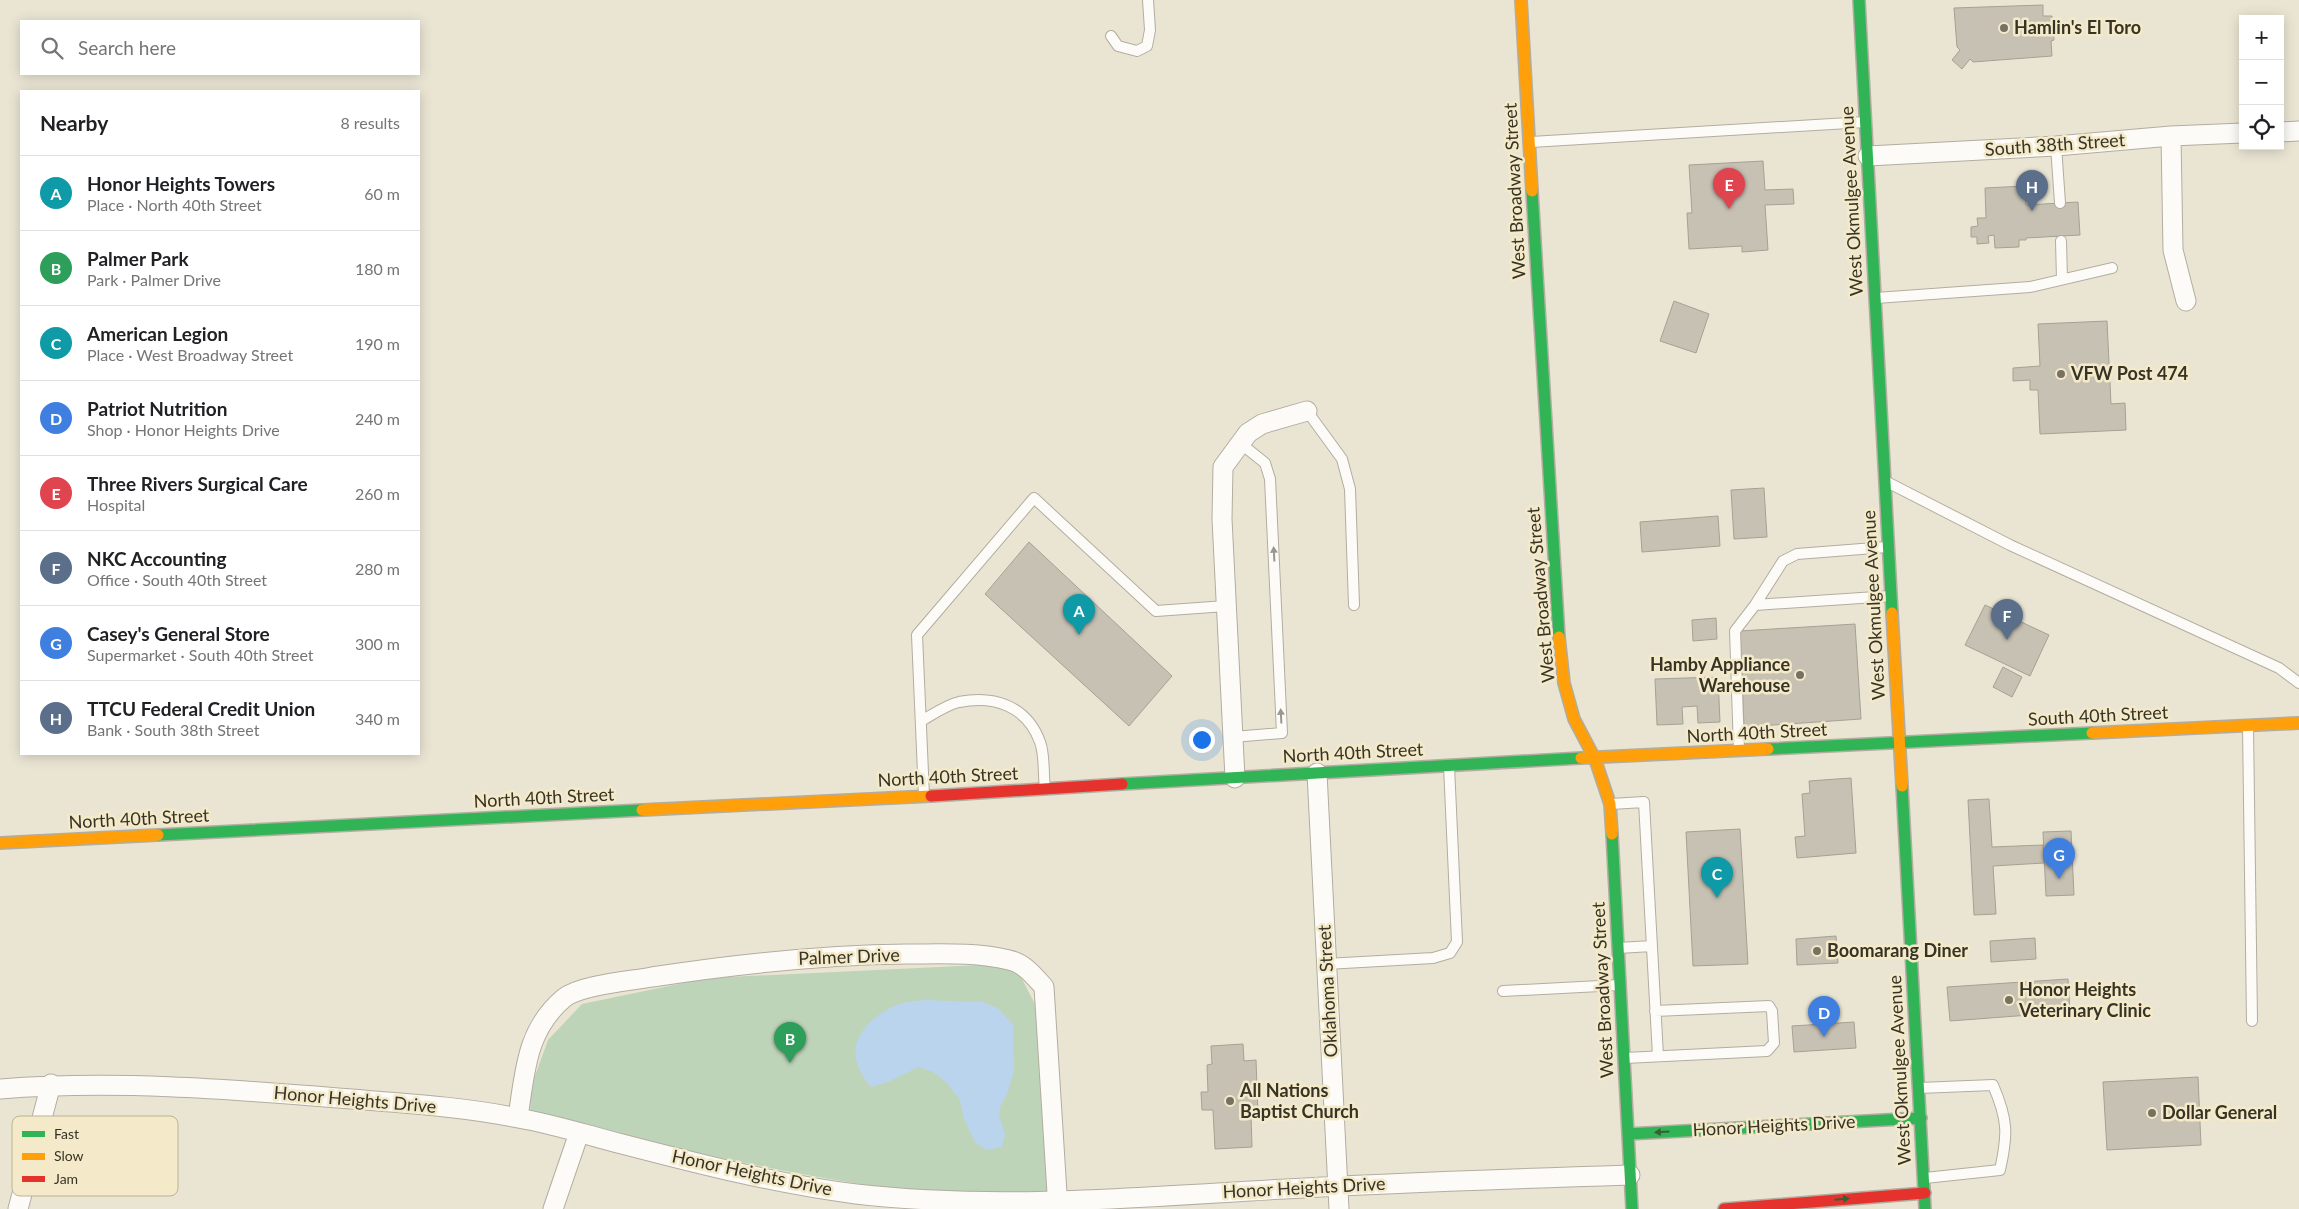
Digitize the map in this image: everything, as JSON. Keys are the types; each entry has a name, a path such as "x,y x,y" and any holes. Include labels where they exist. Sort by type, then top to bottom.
{"street":[{"name":"West Broadway Street","path":"1521,0 1559,640 1564,683 1574,719 1595,759 1610,804 1632,1209"},
{"name":"West Okmulgee Avenue","path":"1858,0 1925,1209"},
{"path":"2284,132 2299,131"},
{"name":"South 38th Street","path":"1868,156 2056,146 2170,136 2239,133"},
{"path":"2170,136 2173,250 2186,301"},
{"path":"1235,778 1222,519 1223,474 1226,461 1248,434 1262,424 1307,411"},
{"name":"South 40th Street","path":"1898,743 2299,723"},
{"path":"2280,724 2299,736"},
{"name":"North 40th Street","path":"0,843 924,796 1448,765 1898,743"},
{"name":"Oklahoma Street","path":"1317,773 1339,1209"},
{"name":"Palmer Drive","path":"518,1118 534,1034 548,1014 566,997 580,991 614,983 735,965 841,955 974,954 1011,960 1028,970 1044,987 1058,1206"},
{"path":"43,1116 51,1084"},
{"name":"Honor Heights Drive","path":"0,1089 51,1084 272,1093 453,1108 518,1118 854,1202 1058,1206 1337,1186 1630,1174"},
{"name":"Honor Heights Drive","path":"1628,1134 1921,1118"},
{"path":"553,1209 579,1133"},
{"path":"1724,1209 1924,1193"},
{"path":"18,1209 21,1196"}],"lane":[{"path":"1111,36 1118,46 1137,51 1148,46 1150,30 1148,0"},
{"path":"1530,142 1866,122"},
{"path":"2056,146 2060,202"},
{"path":"2061,241 2062,279"},
{"path":"1875,298 2030,286 2112,268"},
{"path":"1307,411 1342,459 1350,489 1354,604"},
{"path":"1233,736 1282,734 1270,479 1265,463 1240,443"},
{"path":"1885,480 2010,545 2279,668 2299,683"},
{"path":"924,796 917,635 1034,498 1156,611 1226,606"},
{"path":"1738,751 1735,631 1755,605 1783,561 1797,554 1888,547"},
{"path":"1755,605 1891,596"},
{"path":"921,721 957,702 986,699 1004,704 1028,718 1040,743 1045,789"},
{"path":"2248,726 2252,1021"},
{"path":"1326,964 1433,958 1450,953 1457,942 1448,765"},
{"path":"1610,804 1644,802 1658,1056"},
{"path":"1618,948 1652,946"},
{"path":"1503,991 1620,985"},
{"path":"1625,1058 1768,1051 1774,1044 1772,1011 1769,1006 1655,1011"},
{"path":"1919,1088 1993,1085 2004,1110 2006,1143 2000,1170 1924,1178"}],"green space":[{"path":"1001,964 1020,975 1039,1012 1047,1197 971,1197 851,1182 743,1163 530,1112 531,1087 548,1040 582,1004 707,978"}],"water":[{"path":"922,1000 983,1002 999,1009 1013,1025 1014,1070 1008,1092 1000,1107 999,1115 1005,1134 1002,1147 986,1150 975,1142 964,1119 960,1100 947,1083 933,1072 919,1067 888,1082 871,1087 862,1074 857,1063 856,1051 858,1040 871,1021 894,1006"}],"building":[{"name":"Hamlin's El Toro","path":"2043,5 2043,16 2052,16 2054,40 2051,41 2052,56 1973,62 1970,59 1962,69 1952,60 1960,50 1957,47 1954,8"},
{"path":"1763,161 1765,190 1793,189 1794,204 1765,205 1768,250 1742,252 1742,246 1689,249 1687,213 1692,213 1689,165"},
{"path":"2025,186 2026,205 2078,202 2080,235 2026,238 2026,240 2019,240 2019,247 1995,248 1994,235 1988,236 1989,243 1977,244 1977,237 1971,237 1971,227 1978,226 1977,218 1986,218 1985,188"},
{"path":"1674,301 1709,314 1696,353 1660,341"},
{"name":"VFW Post 474","path":"2107,321 2111,404 2125,403 2126,430 2040,434 2038,390 2030,390 2030,380 2013,381 2013,368 2040,366 2038,324"},
{"path":"1764,488 1767,537 1734,539 1731,490"},
{"path":"1718,516 1720,546 1642,552 1640,522"},
{"path":"1029,542 1172,676 1129,726 985,594"},
{"path":"1985,605 2049,635 2030,676 1965,645"},
{"path":"1716,618 1717,639 1693,641 1692,620"},
{"name":"Hamby Appliance Warehouse","path":"1855,624 1861,719 1744,727 1740,631"},
{"path":"2003,667 2022,677 2012,697 1993,687"},
{"path":"1718,677 1720,722 1698,723 1697,706 1682,707 1683,724 1657,725 1655,679"},
{"path":"1851,778 1856,853 1797,858 1795,837 1805,836 1802,794 1810,793 1809,781"},
{"path":"1989,799 1992,847 2043,845 2044,863 1993,866 1996,914 1974,915 1968,800"},
{"path":"1740,829 1748,964 1693,966 1686,832"},
{"path":"2071,831 2074,895 2046,896 2043,832"},
{"name":"Boomarang Diner","path":"1836,936 1838,963 1797,965 1796,939"},
{"path":"2035,938 2036,959 1991,962 1990,941"},
{"name":"Honor Heights Veterinary Clinic","path":"2068,979 2070,1012 1950,1021 1947,987"},
{"path":"1854,1022 1856,1048 1794,1052 1792,1026"},
{"name":"All Nations Baptist Church","path":"1243,1044 1244,1061 1256,1060 1258,1115 1251,1115 1252,1147 1215,1149 1213,1110 1202,1110 1201,1092 1208,1092 1207,1065 1212,1064 1211,1046"},
{"name":"Dollar General","path":"2198,1077 2201,1145 2107,1150 2103,1082"}],"traffic: fast":[{"path":"1859,0 1892,613"},
{"path":"1532,191 1559,637"},
{"path":"1768,749 2092,733"},
{"path":"1122,784 1581,758"},
{"path":"1902,786 1925,1209"},
{"path":"158,835 642,810"},
{"path":"1612,834 1632,1209"},
{"path":"1628,1134 1921,1118"}],"traffic: slow":[{"path":"1521,0 1532,191"},
{"path":"1892,613 1902,786"},
{"path":"1559,637 1564,683 1574,719 1595,759 1610,804 1612,834"},
{"path":"2092,733 2299,723"},
{"path":"1581,758 1768,749"},
{"path":"642,810 931,796"},
{"path":"0,843 158,835"}],"traffic: jam":[{"path":"931,796 1122,784"},
{"path":"1724,1209 1925,1193"}],"place":[{"name":"Hamlin's El Toro","path":"2004,28"},
{"name":"Three Rivers Surgical Care","path":"1729,209"},
{"name":"TTCU Federal Credit Union","path":"2032,211"},
{"name":"VFW Post 474","path":"2061,374"},
{"name":"Honor Heights Towers","path":"1079,635"},
{"name":"NKC Accounting","path":"2007,640"},
{"name":"Hamby Appliance Warehouse","path":"1800,675"},
{"name":"Casey's General Store","path":"2059,879"},
{"name":"American Legion","path":"1717,898"},
{"name":"Boomarang Diner","path":"1817,951"},
{"name":"Honor Heights Veterinary Clinic","path":"2009,1000"},
{"name":"Patriot Nutrition","path":"1824,1037"},
{"name":"Palmer Park","path":"790,1063"},
{"name":"All Nations Baptist Church","path":"1230,1101"},
{"name":"Dollar General","path":"2152,1113"}]}
